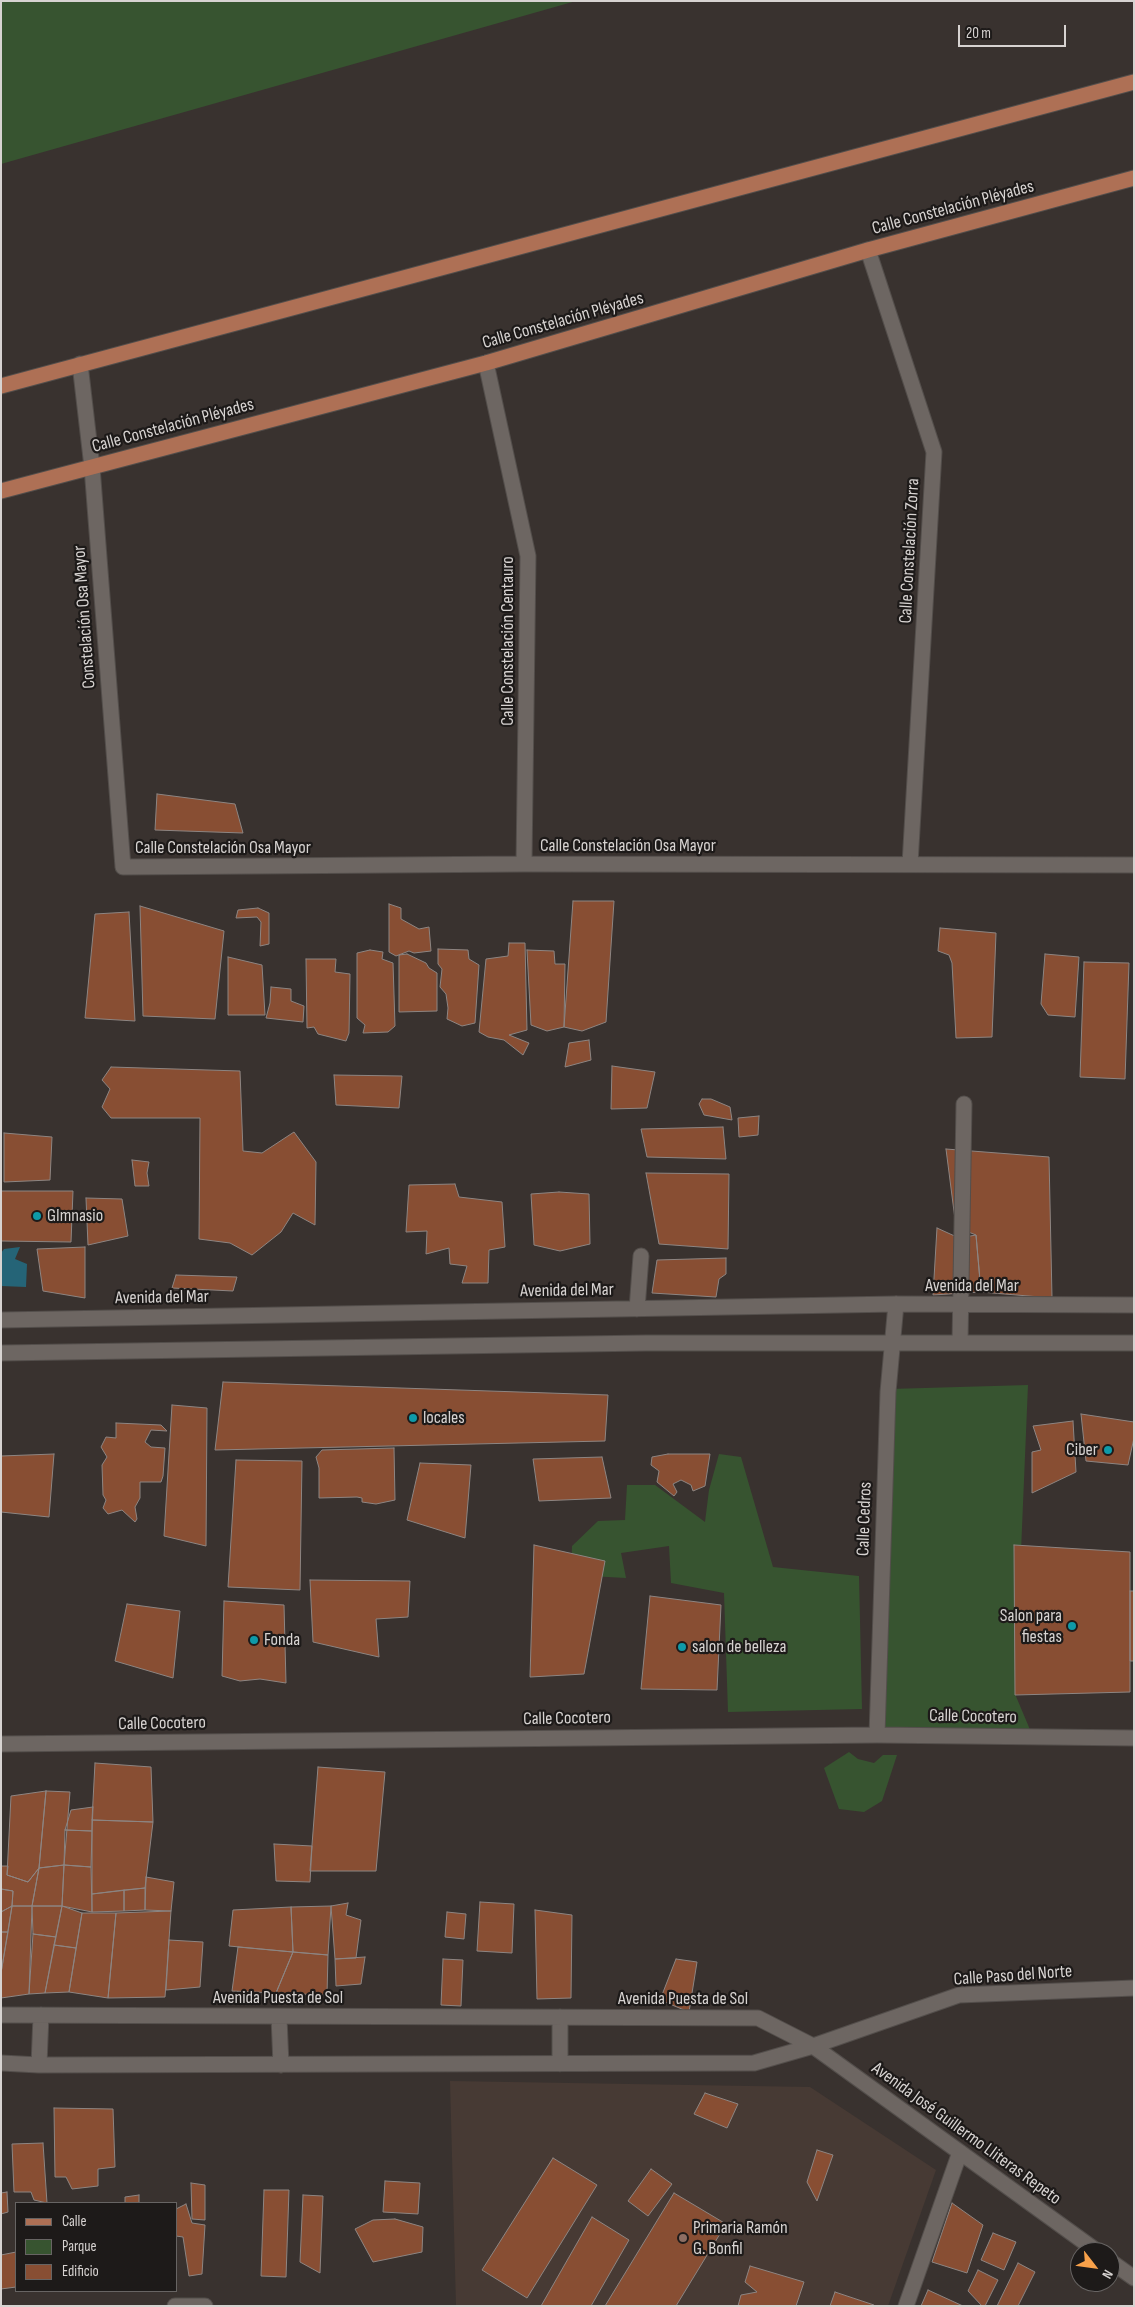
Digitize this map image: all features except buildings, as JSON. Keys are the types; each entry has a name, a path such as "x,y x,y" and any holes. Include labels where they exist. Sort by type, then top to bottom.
{"main road":[{"path":"1,386 1134,82"},
{"name":"Calle Constelación Pléyades","path":"1,491 486,363 868,250 1134,178"}],"street":[{"name":"Calle Constelación Zorra","path":"868,250 934,452 910,864"},
{"name":"Calle Constelación Centauro","path":"486,363 528,556 524,864"},
{"name":"Constelación Osa Mayor","path":"80,364 92,467 123,868"},
{"name":"Calle Constelación Osa Mayor","path":"123,868 524,864 1134,865"},
{"path":"960,1343 964,1104"},
{"path":"637,1309 641,1256"},
{"name":"Avenida del Mar","path":"1,1320 896,1304 1134,1304"},
{"name":"Calle Cedros","path":"877,1735 888,1392 896,1304"},
{"path":"1,1353 646,1343 894,1342 1134,1344"},
{"name":"Calle Cocotero","path":"1,1744 877,1735 1134,1738"},
{"name":"Calle Paso del Norte","path":"813,2046 959,1995 1134,1988"},
{"name":"Avenida Puesta de Sol","path":"1,2015 758,2018 813,2046"},
{"path":"39,2065 41,2015"},
{"path":"279,2017 281,2065"},
{"path":"560,2018 560,2064"},
{"path":"1,2063 39,2065 281,2065 754,2063 813,2046"},
{"name":"Avenida José Guillermo Lliteras Repeto","path":"813,2046 1084,2242"},
{"path":"906,2306 960,2152"},
{"path":"1120,2268 1134,2278"},
{"path":"175,2306 200,2305"}],"shaded area":[{"name":"Primaria Ramón G. Bonfil","path":"450,2081 810,2087 936,2170 888,2306 456,2306"}],"green space":[{"path":"1,1 576,1 1,164"},
{"path":"1028,1385 1015,1694 1031,1732 878,1733 890,1389"},
{"path":"719,1454 741,1457 773,1567 859,1576 862,1709 728,1712 724,1593 671,1583 669,1546 621,1553 626,1578 571,1575 572,1546 598,1521 625,1520 627,1485 655,1485 705,1522 709,1490"},
{"path":"849,1752 858,1759 874,1763 883,1755 897,1755 882,1801 864,1812 839,1809 824,1768"}],"water":[{"path":"20,1247 15,1259 27,1264 26,1287 1,1286 1,1253 4,1249"}],"place":[{"name":"GImnasio","path":"37,1216"},
{"name":"locales","path":"413,1418"},
{"name":"Ciber","path":"1108,1450"},
{"name":"Salon para fiestas","path":"1072,1626"},
{"name":"Fonda","path":"254,1640"},
{"name":"salon de belleza","path":"682,1647"},
{"name":"Primaria Ramón G. Bonfil","path":"683,2238"}]}
